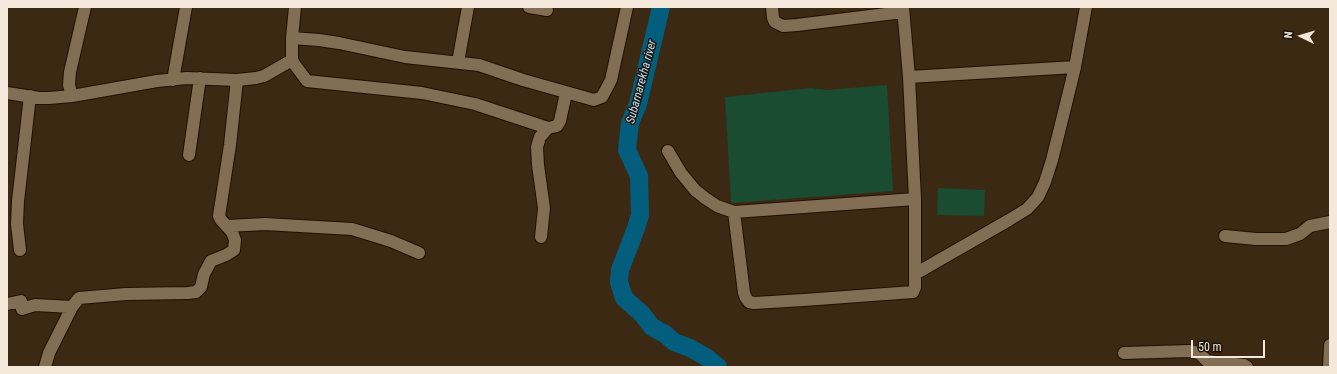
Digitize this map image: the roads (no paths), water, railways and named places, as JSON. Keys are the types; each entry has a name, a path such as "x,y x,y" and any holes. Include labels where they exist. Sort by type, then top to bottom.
{"street":[{"path":"72,96 69,85 70,72 85,7"},
{"path":"173,80 186,7"},
{"path":"296,7 292,38 293,63 305,80 308,81 422,92 475,104 548,128 557,126 560,121 566,93"},
{"path":"458,62 468,7"},
{"path":"530,7 547,10"},
{"path":"292,38 339,43 406,57 479,65 523,80 594,100 602,97 611,80 627,7"},
{"path":"734,212 744,293 751,302 910,293 914,290 915,200 909,77 903,9 783,26 778,24 773,18 772,7"},
{"path":"915,274 1027,209 1038,197 1045,182 1052,160 1075,67 1086,7"},
{"path":"7,92 49,98 72,96 173,80 200,78 236,80 264,76 293,63"},
{"path":"909,77 1075,67"},
{"path":"189,156 200,78"},
{"path":"45,367 49,353 76,300 83,296 196,292 201,287 204,274 211,261 230,252 235,247 235,240 227,226 221,220 220,216 230,145 236,80"},
{"path":"20,250 17,224 18,201 30,96"},
{"path":"542,237 544,208 537,151 540,137 548,128"},
{"path":"668,151 681,173 695,190 717,206 734,212 915,200"},
{"path":"1225,236 1256,239 1286,239 1300,234 1310,226 1330,222"},
{"path":"227,226 265,224 352,229 391,241 419,253"},
{"path":"7,304 72,306"},
{"path":"1329,367 1330,346"},
{"path":"1124,353 1189,351 1199,353 1207,361 1244,365 1246,367"}],"waterway":[{"name":"Subarnarekha river","path":"661,7 638,104 630,123 627,150 639,176 640,215 620,270 619,282 624,298 642,314 652,327 665,334 674,342 690,348 706,357 718,367"}]}
